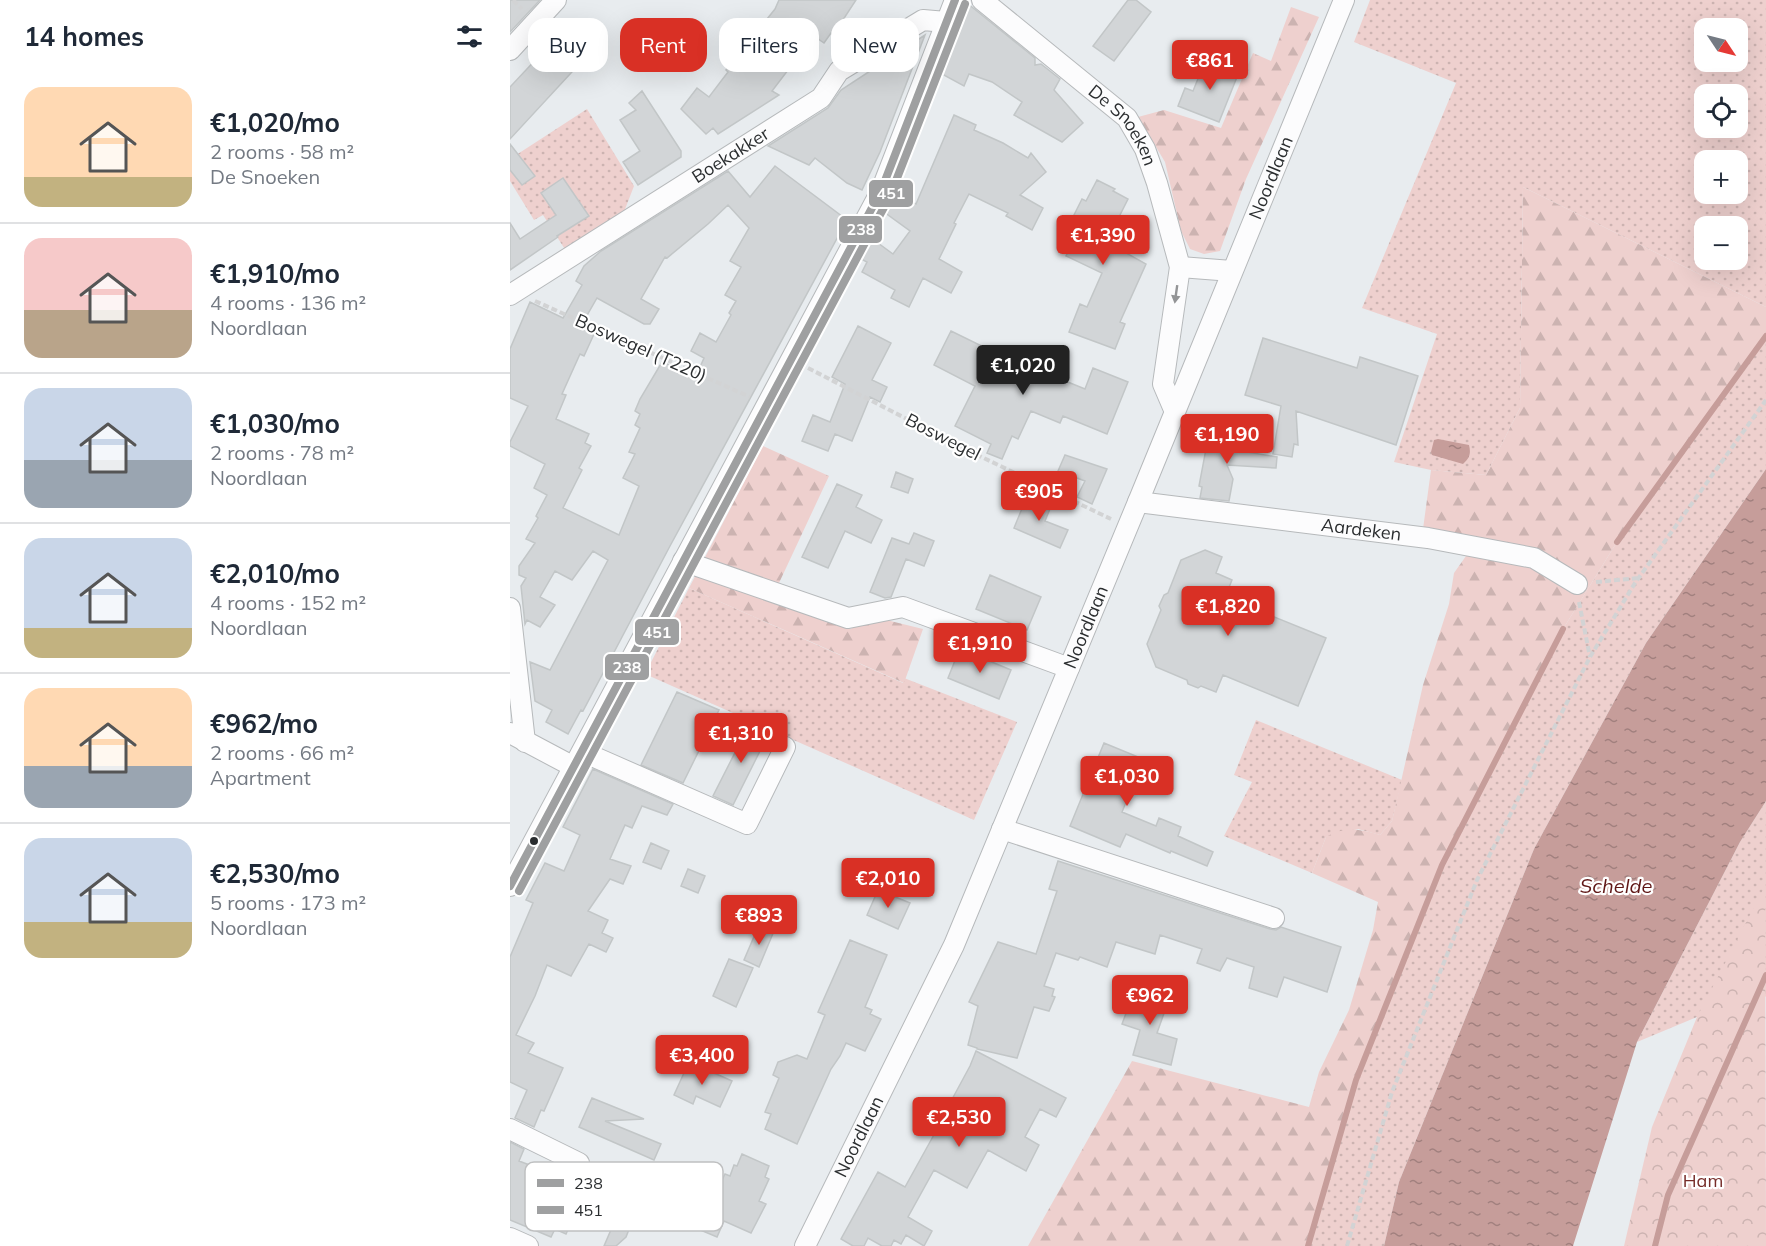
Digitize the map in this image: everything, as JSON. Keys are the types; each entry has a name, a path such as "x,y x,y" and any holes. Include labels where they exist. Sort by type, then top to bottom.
{"street":[{"path":"510,50 556,0"},
{"path":"510,886 517,856 579,759 881,191 955,0"},
{"name":"De Snoeken","path":"982,0 1127,118 1146,149 1180,267 1163,384 1175,412"},
{"name":"Noordlaan","path":"805,1246 954,945 1344,0"},
{"name":"Boekakker","path":"513,293 821,98 839,71 923,20 946,22"},
{"path":"1180,267 1232,272"},
{"name":"Aardeken","path":"1138,502 1428,538 1534,558 1577,584"},
{"path":"683,561 848,618 903,608 1069,668"},
{"path":"510,608 518,738 747,824 785,747"},
{"path":"1002,829 1274,918"},
{"path":"510,1129 579,1162"},
{"path":"510,1238 528,1246"}],"path":[{"name":"Boswegel (T220)","path":"513,293 766,405"},
{"name":"Boswegel","path":"792,360 969,451 1128,527"},
{"path":"1347,1246 1392,1092 1477,880 1590,657 1639,578 1766,400"},
{"path":"1590,657 1577,584 1639,578"}],"green space":[{"path":"1370,0 1766,0 1766,307 1523,187 1520,408 1486,475 1431,470 1394,462 1437,334 1362,308 1456,83 1354,42"},
{"path":"1291,7 1319,17 1246,179 1220,251 1204,254 1190,249 1181,231 1165,162 1138,117 1164,110 1221,128 1253,53 1271,61"},
{"path":"587,109 634,186 622,217 568,254 543,215 534,220 510,181 510,159"},
{"path":"1523,187 1766,307 1766,336 1617,542 1563,629 1442,865 1357,1080 1308,1246 1028,1246 1132,1061 1309,1107 1319,1072 1349,1010 1373,930 1378,902 1312,873 1326,837 1346,830 1366,831 1380,835 1392,821 1423,685 1449,604 1454,573 1466,556 1423,529 1431,470 1486,475 1520,408"},
{"path":"1766,336 1766,469 1646,643 1534,849 1399,1182 1384,1246 1308,1246 1357,1080 1442,865 1563,629 1617,542"},
{"path":"763,446 829,476 779,583 775,597 851,629 862,614 923,629 904,683 689,588"},
{"path":"689,588 903,683 904,678 1017,722 974,820 645,674"},
{"path":"1256,720 1402,780 1392,821 1380,835 1358,829 1326,837 1312,873 1224,836 1252,782 1234,775"},
{"path":"1766,801 1766,996 1733,1035 1697,1017 1637,1042 1740,842"},
{"name":"Ham","path":"1765,886 1766,1246 1624,1246 1652,1127 1697,1017"}],"water":[{"path":"1434,440 1469,445 1470,453 1467,460 1463,464 1432,455"},
{"name":"Schelde","path":"1766,469 1766,801 1740,842 1637,1042 1573,1246 1384,1246 1399,1182 1534,849 1646,643"}],"building":[{"path":"510,0 540,0 510,32"},
{"path":"779,0 856,0 844,18 831,18 831,33 824,43 819,40 819,18 768,18"},
{"path":"1128,0 1136,0 1151,12 1114,61 1093,46"},
{"path":"967,3 1035,58 1035,65 1041,64 1060,79 1054,90 1083,123 1062,142 1014,115 1022,102 992,82 969,74 964,86 940,73"},
{"path":"925,35 919,51 919,39"},
{"path":"1206,59 1239,72 1219,122 1178,106 1185,88 1193,91"},
{"path":"528,68 528,72 572,72 510,139 510,87"},
{"path":"728,72 787,72 772,91 779,95 718,134 713,128 706,134 681,109 697,88 709,97"},
{"path":"868,72 911,72 880,152 862,190 847,183 815,158 809,165 768,146 828,108 841,90"},
{"path":"642,91 681,151 681,157 638,185 623,162 640,151 620,120 636,110 629,103"},
{"path":"954,115 976,125 974,130 1003,143 1028,158 1031,153 1046,172 1020,195 1043,208 1032,230 1006,216 1008,213 969,194 939,259 962,272 951,293 923,278 909,307 891,298 895,290 862,272 867,262 861,259 871,238 893,254 910,231 884,212 893,195 899,195 916,204"},
{"path":"510,144 535,176 522,185 510,170"},
{"path":"775,166 847,220 583,711 581,710 568,734 546,722 552,710 535,701 530,662 550,670 608,560 593,551 572,580 555,571 540,597 555,605 540,627 527,620 525,624 521,586 526,578 519,575 519,566 535,543 526,539 547,495 534,488 545,464 510,446 528,406 510,398 510,349 530,302 563,318 582,285 576,281 584,266 601,251 728,171 750,197","holes":["728,205 749,228 730,261 741,267 725,295 736,301 729,313 731,315 716,342 700,333 691,351 704,358 696,376 662,362 640,399 635,411 640,414 635,425 640,428 629,452 635,454 623,478 639,486 619,535 563,508 582,470 579,468 591,446 585,443 589,434 556,419 566,395 562,394 580,354 584,356 595,332 581,326 597,298 644,324 650,324 659,309 641,299 665,257 667,258"]},
{"path":"563,178 589,216 510,270 510,223 520,239 556,215 541,193"},
{"path":"1097,180 1128,199 1108,243 1146,264 1120,322 1125,324 1115,349 1069,332 1080,304 1087,307 1102,273 1066,256 1071,239 1065,237 1070,228 1068,227 1082,199 1086,201"},
{"path":"858,326 891,343 872,380 887,387 880,402 870,397 852,441 835,434 828,451 802,441 813,415 830,422 845,384 832,377"},
{"path":"951,331 992,351 987,362 1025,381 1031,367 1085,389 1093,368 1128,382 1107,434 1063,416 1060,423 1031,411 1018,439 1012,436 1002,459 987,453 991,444 955,426 975,386 934,365"},
{"path":"1263,338 1357,368 1360,357 1418,376 1396,445 1296,411 1298,445 1294,444 1292,457 1273,454 1281,406 1245,395"},
{"path":"1209,433 1241,438 1240,440 1243,441 1241,451 1277,457 1276,468 1227,465 1233,479 1229,501 1200,498 1202,487 1199,486"},
{"path":"1065,455 1107,469 1092,504 1077,497 1085,481 1058,471"},
{"path":"896,472 913,479 908,493 891,487"},
{"path":"837,484 862,495 856,507 882,520 871,543 845,531 828,568 802,557"},
{"path":"1028,494 1052,504 1045,521 1068,530 1060,548 1014,528"},
{"path":"914,533 934,541 924,566 906,559 891,597 885,598 870,592 892,538 909,544"},
{"path":"1205,550 1222,557 1216,573 1232,580 1225,597 1326,638 1298,706 1223,675 1216,692 1188,684 1187,680 1156,667 1147,644 1161,610 1159,606 1164,595 1168,593 1181,560"},
{"path":"990,575 1041,597 1027,630 976,609"},
{"path":"965,651 1011,670 999,699 948,678 958,653 963,655"},
{"path":"677,692 719,710 683,783 641,765"},
{"path":"750,723 770,731 733,805 713,796"},
{"path":"1104,743 1160,766 1152,785 1136,778 1122,812 1156,826 1159,818 1181,827 1178,836 1213,852 1207,866 1126,834 1120,847 1070,826"},
{"path":"593,769 673,804 667,815 642,806 632,828 625,825 610,859 631,866 623,884 610,879 588,911 608,920 602,933 613,938 606,952 589,944 571,976 547,965 516,1035 534,1043 528,1053 563,1068 544,1111 541,1110 534,1127 515,1118 527,1090 510,1082 510,957 533,903 526,900 545,863 564,871 580,835 563,827"},
{"path":"651,843 669,851 661,869 643,862"},
{"path":"1058,861 1270,929 1276,930 1281,927 1341,947 1327,992 1284,977 1277,997 1249,988 1254,967 1227,958 1220,971 1197,963 1202,949 1160,935 1155,954 1116,942 1107,967 1080,957 1078,960 1056,953 1044,986 1054,989 1052,996 1055,997 1049,1011 1034,1007 1017,1058 968,1045 978,1006 969,1002 998,942 1036,954 1057,891 1049,889"},
{"path":"688,869 705,876 698,893 681,886"},
{"path":"878,890 910,903 898,929 867,915"},
{"path":"759,925 774,931 759,967 744,960"},
{"path":"850,940 887,955 865,1007 872,1010 870,1014 881,1019 865,1051 846,1043 831,1069 797,1144 765,1129 771,1114 765,1112 779,1078 773,1075 778,1062 797,1055 807,1059 825,1015 818,1012"},
{"path":"729,959 753,968 736,1007 713,996"},
{"path":"1137,984 1164,995 1162,1001 1168,1002 1157,1033 1177,1039 1171,1065 1133,1055 1140,1030 1122,1024"},
{"path":"976,1051 1066,1098 1056,1117 1040,1109 1025,1137 1039,1145 1026,1171 988,1150 967,1188 934,1170 908,1217 932,1231 924,1246 906,1235 901,1244 894,1240 891,1246 882,1246 868,1238 864,1246 853,1246 841,1239 878,1172 905,1187 951,1104"},
{"path":"689,1062 732,1081 720,1107 696,1096 693,1104 674,1095"},
{"path":"592,1098 644,1119 605,1121 661,1144 654,1160 579,1127"},
{"path":"510,1142 524,1149 519,1161 525,1163 525,1226 510,1220"},
{"path":"742,1154 769,1166 765,1177 769,1179 759,1201 766,1204 751,1233 724,1221 723,1223 723,1178 725,1174 730,1176 734,1165 737,1166"},
{"path":"537,1231 554,1231 551,1237"},
{"path":"610,1231 628,1231 626,1237 616,1246 604,1246"},
{"path":"703,1231 720,1231 717,1237"}],"waterway":[{"path":"1617,542 1766,336"},
{"path":"1308,1246 1356,1080 1442,865 1563,629"},
{"path":"1655,1246 1668,1195 1766,975"}],"transit line":[{"name":"238","path":"510,886 881,191 955,0"},
{"name":"451","path":"519,891 890,196 965,4"}]}
